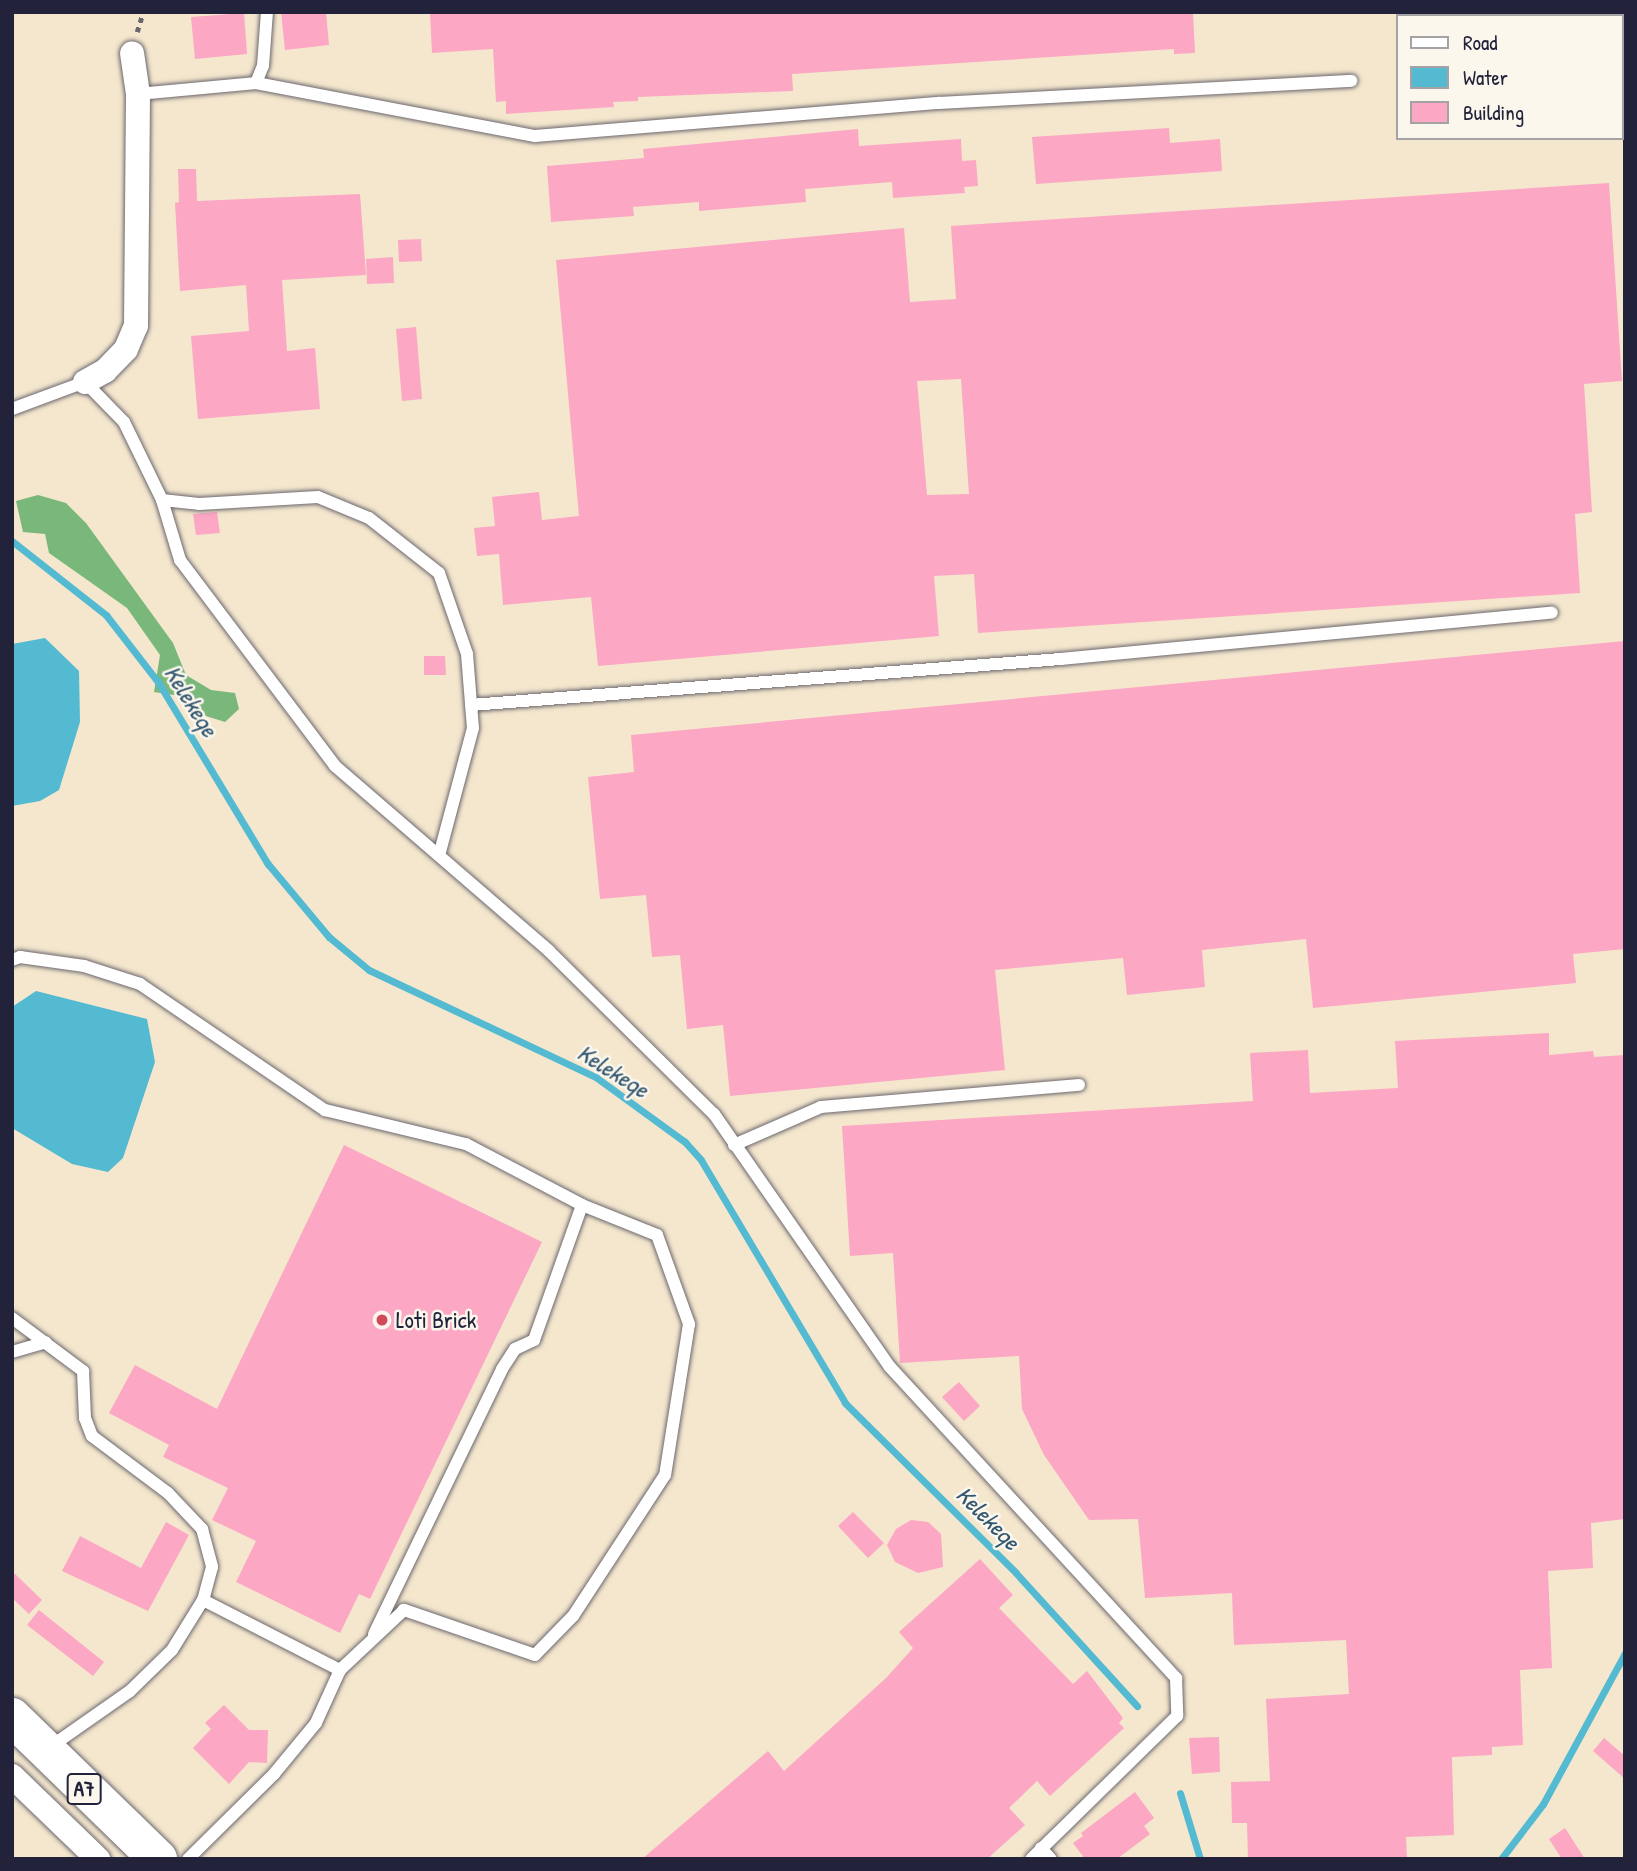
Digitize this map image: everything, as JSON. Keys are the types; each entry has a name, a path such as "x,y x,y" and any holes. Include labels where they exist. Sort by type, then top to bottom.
{"main road":[{"name":"A7","path":"12,1717 158,1859"}],"street":[{"path":"85,382 105,371 126,349 136,326 138,94 132,53"},
{"path":"12,1776 97,1859"}],"lane":[{"path":"256,83 263,66 267,12"},
{"path":"138,94 256,83 535,136 940,103 1351,81"},
{"path":"12,409 85,382 124,422 162,500 180,560 335,766 549,951 714,1114 890,1367 1176,1678 1177,1716 1031,1859"},
{"path":"162,500 199,504 318,497 369,517 439,573 467,654 473,728 439,856"},
{"path":"471,705 1061,659 1552,613"},
{"path":"12,960 20,957 83,966 140,984 325,1110 466,1144 582,1205 657,1235 689,1324 664,1475 573,1616 535,1655 404,1610 340,1670 316,1723 274,1774 188,1859"},
{"path":"734,1144 821,1107 1079,1085"},
{"path":"371,1640 502,1369 515,1349 534,1340 582,1205"},
{"path":"12,1318 83,1371 85,1418 92,1436 168,1493 202,1529 212,1567 203,1600 172,1650 130,1691 44,1750"},
{"path":"12,1352 46,1342"},
{"path":"203,1600 340,1670"},
{"path":"1041,1848 1051,1859"}],"green space":[{"path":"38,495 66,503 86,523 173,643 186,675 211,690 235,693 239,709 225,722 206,716 187,697 154,692 160,655 127,608 49,553 45,534 23,532 16,501"}],"water":[{"path":"45,638 79,671 80,722 59,790 40,801 12,806 12,644"},
{"path":"36,991 147,1019 155,1062 123,1158 108,1172 72,1164 12,1128 12,1007"}],"building":[{"path":"281,12 326,12 329,45 285,50"},
{"path":"430,12 1193,12 1195,53 1174,54 1174,49 792,74 793,91 638,97 638,101 613,102 614,107 506,114 506,101 496,102 493,49 432,53"},
{"path":"244,13 247,54 195,59 191,17"},
{"path":"1169,128 1170,143 1220,139 1222,171 1036,184 1032,137"},
{"path":"858,129 859,146 961,139 962,161 976,160 978,186 964,187 965,193 893,198 892,182 805,189 806,202 699,211 699,202 633,207 634,216 551,222 547,166 644,158 643,149"},
{"path":"178,169 196,169 197,201 360,194 366,275 282,280 287,351 315,348 320,409 198,419 191,336 249,331 246,285 180,291 175,203 179,202"},
{"path":"1609,183 1622,381 1584,384 1592,512 1575,514 1580,593 978,633 974,574 934,576 939,636 598,666 591,597 503,605 499,554 477,556 474,528 495,526 492,497 539,492 542,520 579,516 556,260 904,228 910,302 956,299 951,226","holes":["961,379 969,494 927,495 917,381"]},
{"path":"421,239 422,261 399,262 398,240"},
{"path":"393,257 394,283 367,284 366,259"},
{"path":"416,327 422,399 402,401 396,329"},
{"path":"217,512 220,533 196,535 193,514"},
{"path":"1625,641 1625,949 1573,954 1576,983 1313,1008 1306,939 1202,950 1205,987 1127,995 1123,958 995,970 1005,1070 730,1096 723,1025 687,1029 680,955 652,957 646,895 600,899 588,777 634,772 631,735"},
{"path":"424,656 445,656 446,675 424,675"},
{"path":"1549,1033 1549,1055 1593,1051 1594,1057 1625,1055 1625,1519 1591,1523 1593,1568 1548,1571 1552,1668 1520,1670 1523,1745 1492,1747 1492,1755 1452,1757 1454,1835 1406,1837 1407,1859 1248,1859 1247,1823 1232,1823 1231,1782 1270,1781 1266,1699 1349,1694 1346,1640 1234,1645 1232,1593 1145,1598 1138,1519 1089,1520 1044,1455 1022,1409 1019,1356 900,1363 893,1253 850,1256 842,1126 1253,1101 1250,1053 1308,1050 1310,1093 1398,1088 1395,1041"},
{"name":"Loti Brick","path":"344,1145 542,1242 370,1599 359,1594 340,1633 236,1582 256,1541 212,1520 228,1488 163,1457 169,1445 109,1413 135,1365 217,1409"},
{"path":"959,1382 980,1406 964,1421 942,1397"},
{"path":"853,1512 884,1543 868,1558 838,1526"},
{"path":"911,1520 928,1522 941,1534 943,1567 918,1573 895,1562 887,1545 896,1529"},
{"path":"166,1522 189,1535 148,1611 62,1571 80,1536 141,1568"},
{"path":"980,1559 1013,1595 999,1608 1073,1684 1087,1671 1123,1718 1119,1723 1124,1728 1050,1796 1037,1781 1009,1808 1025,1825 987,1859 642,1859 768,1751 784,1771 886,1678 913,1648 899,1632"},
{"path":"12,1571 42,1600 29,1614 12,1598"},
{"path":"39,1610 104,1662 93,1676 27,1625"},
{"path":"224,1705 249,1730 268,1730 267,1763 249,1762 229,1784 193,1748 211,1729 205,1723"},
{"path":"1219,1737 1220,1772 1192,1774 1189,1738"},
{"path":"1604,1738 1625,1756 1625,1779 1593,1751"},
{"path":"1135,1792 1154,1818 1144,1826 1150,1834 1117,1859 1085,1859 1073,1843 1083,1836 1081,1833"},
{"path":"1565,1828 1585,1859 1562,1859 1549,1839"}],"waterway":[{"name":"Kelekeqe","path":"12,541 106,615 158,682 268,864 329,937 369,970 597,1078 685,1142 701,1160 845,1403 1016,1573 1137,1706"},
{"path":"1501,1859 1543,1804 1625,1653"},
{"name":"Kelekeqe","path":"1180,1793 1200,1859"}],"place":[{"name":"Loti Brick","path":"382,1320"}]}
